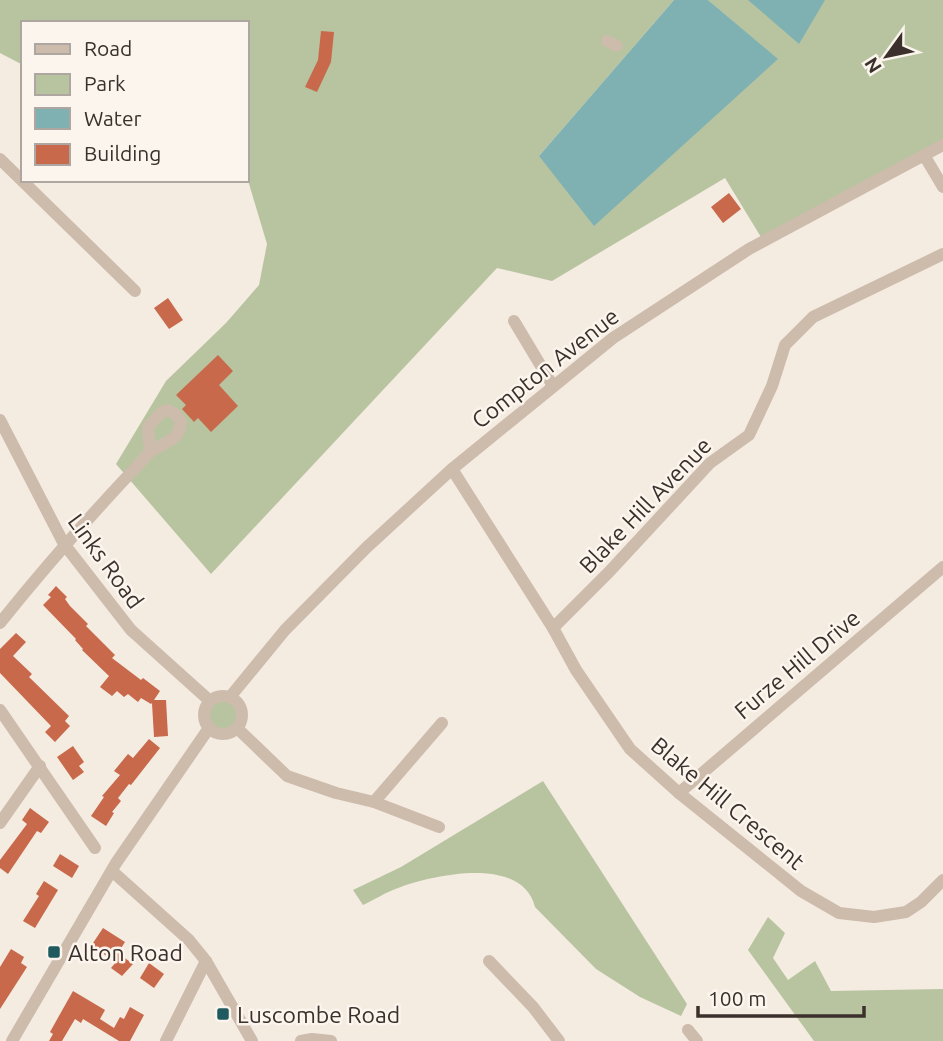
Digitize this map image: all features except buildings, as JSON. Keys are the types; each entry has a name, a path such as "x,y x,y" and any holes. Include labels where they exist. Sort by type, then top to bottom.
{"street":[{"name":"Compton Avenue","path":"230,697 285,630 366,548 452,469 612,338 749,249 943,145"},
{"path":"924,155 943,187"},
{"path":"0,159 21,180"},
{"path":"24,182 135,291"},
{"name":"Blake Hill Avenue","path":"553,628 710,463 749,435 772,386 785,345 813,317 943,254"},
{"path":"514,321 553,386"},
{"name":"Links Road","path":"0,420 64,544 131,630 210,701"},
{"path":"0,623 64,544 150,452"},
{"name":"Blake Hill Crescent","path":"452,469 553,628 576,670 630,749 679,793 801,891 839,913 874,917 906,912 921,902 943,880"},
{"name":"Furze Hill Drive","path":"679,793 943,567"},
{"path":"222,696 236,701 242,712 237,728 225,734 218,734 209,728 204,712 210,701 222,696"},
{"path":"0,710 95,848"},
{"path":"374,802 442,723"},
{"path":"12,1041 112,870 209,728"},
{"path":"237,728 286,776 336,793 374,802 439,827"},
{"path":"0,823 40,766"},
{"path":"112,870 189,940 206,961 252,1041"},
{"path":"166,1041 206,961"},
{"path":"489,961 533,1007 559,1041"},
{"path":"688,1030 696,1041"},
{"path":"300,1041 331,1041"}],"green space":[{"path":"0,0 674,0 539,156 777,59 708,0 943,0 943,145 764,242 725,178 552,281 497,268 211,574 116,464 166,381 226,323 259,285 267,244 248,180 248,21 21,21 21,64 0,53"},
{"path":"223,696 236,702 242,715 236,728 223,734 210,728 204,715 210,702"},
{"path":"543,781 687,1004 681,1016 640,997 596,969 535,907 527,891 513,880 475,873 432,878 398,888 363,905 353,890 401,867"},
{"path":"768,917 785,933 773,958 788,980 815,961 831,991 943,989 943,1041 814,1041 748,950"}],"water":[{"path":"674,0 708,0 778,59 594,226 539,156"},
{"path":"748,0 825,0 799,44"}],"place":[{"name":"Alton Road","path":"54,952"},
{"name":"Luscombe Road","path":"223,1014"}]}
